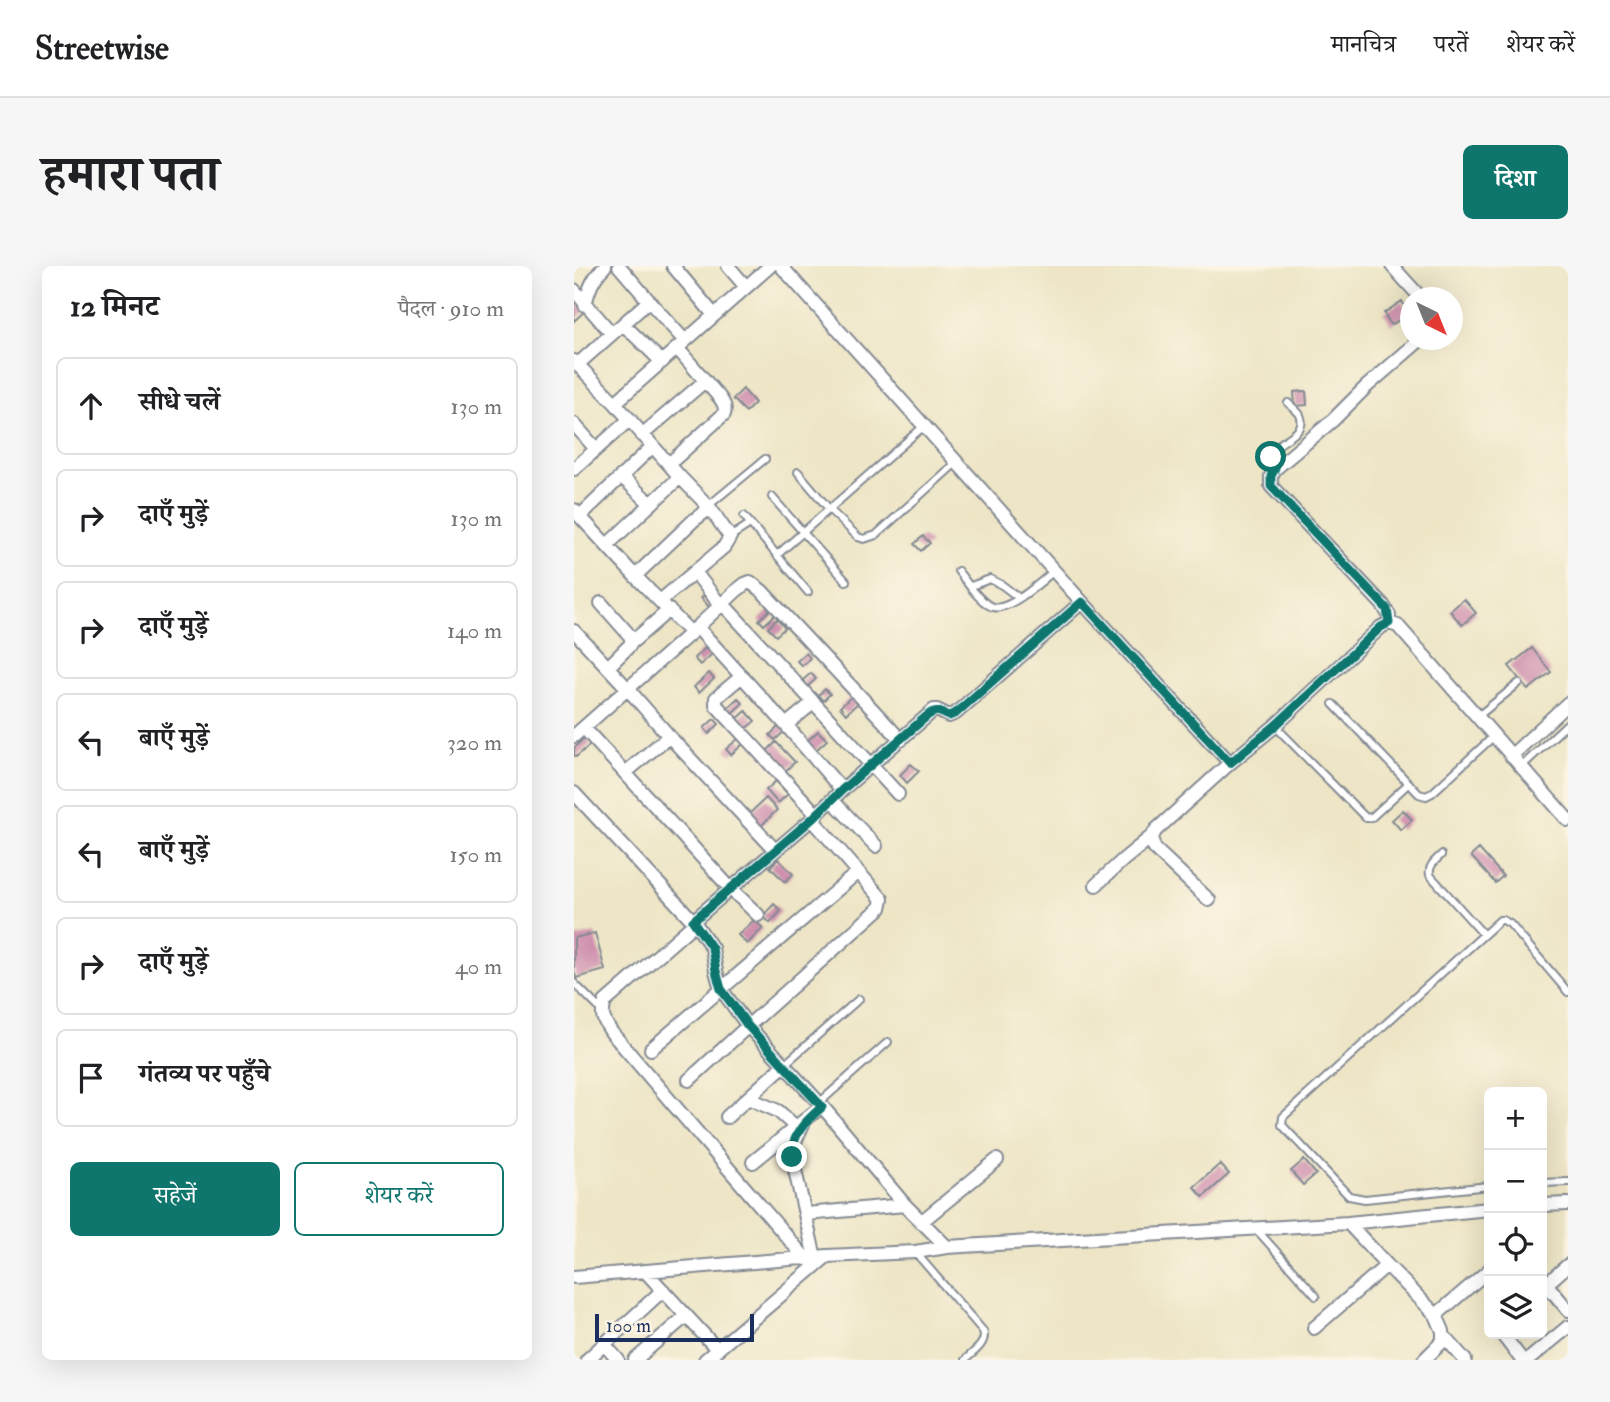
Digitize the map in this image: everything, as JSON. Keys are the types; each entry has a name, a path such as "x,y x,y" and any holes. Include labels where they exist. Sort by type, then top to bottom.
{"street":[{"path":"585,305 590,284 605,266"},
{"path":"619,266 649,301 724,404 723,414 669,464"},
{"path":"673,266 715,315"},
{"path":"728,266 746,287"},
{"path":"615,403 770,266"},
{"path":"781,266 1230,763"},
{"path":"1392,266 1411,287"},
{"path":"574,290 612,334"},
{"path":"608,667 695,572 724,547 730,537 709,507 576,363 649,301"},
{"path":"622,324 662,362"},
{"path":"1389,623 1387,609 1271,486 1271,476 1275,468 1332,421 1409,350"},
{"path":"642,435 705,380"},
{"path":"574,468 630,419"},
{"path":"574,424 596,449"},
{"path":"653,446 577,513 665,606 742,676 842,790"},
{"path":"621,476 650,504"},
{"path":"607,545 680,477"},
{"path":"635,576 709,507"},
{"path":"695,572 722,605 898,794"},
{"path":"758,915 625,773 579,732 750,582 901,740"},
{"path":"816,1257 612,1033 604,1021 602,1011 605,1002 730,888 815,817 934,710 949,716 956,713 1082,602"},
{"path":"601,603 631,638 631,643"},
{"path":"1096,885 1230,763 1275,726 1381,627 1389,623 1398,626 1568,820"},
{"path":"574,631 775,850"},
{"path":"689,1080 880,908 882,899 815,817 716,705 716,698 742,676"},
{"path":"786,725 814,702"},
{"path":"1511,757 1568,703"},
{"path":"625,773 669,736"},
{"path":"574,793 694,922 712,948 721,989 748,1026 821,1105 905,1205 947,1247"},
{"path":"832,800 876,846"},
{"path":"1152,836 1155,849 1209,900"},
{"path":"651,1049 858,872"},
{"path":"727,1117 783,1066"},
{"path":"748,1098 778,1111 800,1126"},
{"path":"753,1163 800,1126 821,1105"},
{"path":"800,1126 792,1150 816,1257"},
{"path":"922,1222 997,1160"},
{"path":"1547,1205 1568,1204"},
{"path":"806,1214 905,1205"},
{"path":"574,1277 816,1257 915,1252 947,1247 1348,1223 1484,1210"},
{"path":"1348,1223 1436,1315 1443,1331 1443,1341 1424,1360"},
{"path":"705,1360 816,1257"},
{"path":"1314,1328 1387,1265"},
{"path":"1547,1281 1568,1265"},
{"path":"645,1271 717,1349"},
{"path":"1436,1315 1484,1274"},
{"path":"1547,1288 1568,1310"},
{"path":"587,1360 663,1290"},
{"path":"635,1360 687,1316"},
{"path":"1528,1360 1568,1327"},
{"path":"1443,1335 1465,1360"},
{"path":"1506,1339 1522,1360"},
{"path":"604,1344 618,1360"}],"lane":[{"path":"1275,468 1272,452 1300,426 1299,414 1288,403"},
{"path":"776,555 924,426"},
{"path":"709,507 765,460"},
{"path":"797,472 829,509 858,537 864,539 876,535 957,463"},
{"path":"772,497 846,581"},
{"path":"744,516 808,592"},
{"path":"730,537 750,524"},
{"path":"958,571 985,602 994,608 1003,607 1019,598 1055,570"},
{"path":"971,586 990,579 1019,598"},
{"path":"1477,717 1519,683"},
{"path":"1333,704 1419,794 1429,796 1494,736"},
{"path":"1521,767 1568,723"},
{"path":"1275,726 1366,818 1372,817 1409,783"},
{"path":"1441,855 1430,868 1430,875 1483,934"},
{"path":"1484,1187 1365,1199 1349,1196 1281,1121 1497,922 1507,921 1568,992"},
{"path":"574,983 602,1011"},
{"path":"783,1066 859,999"},
{"path":"821,1105 888,1042"},
{"path":"1547,1183 1568,1182"},
{"path":"1256,1229 1317,1296"},
{"path":"915,1252 983,1331 984,1341 965,1360"}],"building":[{"path":"574,298 586,310 574,321"},
{"path":"1400,302 1400,320 1391,325 1384,313"},
{"path":"743,389 755,403 746,412 733,399"},
{"path":"1306,391 1307,405 1295,406 1294,392"},
{"path":"923,536 930,543 921,551 914,544"},
{"path":"706,594 716,605 712,610 701,598"},
{"path":"1464,599 1476,613 1462,625 1450,611"},
{"path":"771,609 776,614 764,625 759,620"},
{"path":"777,619 785,628 776,636 768,628"},
{"path":"705,648 712,654 700,665 694,658"},
{"path":"1532,648 1551,672 1528,690 1509,666"},
{"path":"806,653 810,658 802,666 797,661"},
{"path":"709,673 714,679 699,693 694,687"},
{"path":"811,673 816,679 807,687 802,681"},
{"path":"825,689 830,694 823,701 818,695"},
{"path":"852,696 858,703 846,714 840,707"},
{"path":"738,698 743,703 732,713 727,708"},
{"path":"746,711 755,721 743,731 734,722"},
{"path":"714,719 719,724 709,734 704,728"},
{"path":"782,723 787,729 775,740 770,735"},
{"path":"818,731 827,740 815,751 806,742"},
{"path":"585,737 591,744 576,757 574,748"},
{"path":"739,738 744,743 731,755 726,749"},
{"path":"776,742 795,762 783,773 765,753"},
{"path":"911,764 919,771 907,783 900,775"},
{"path":"776,781 788,794 778,803 766,790"},
{"path":"766,798 777,810 761,826 749,814"},
{"path":"1403,810 1412,820 1401,830 1392,820"},
{"path":"1479,849 1503,876 1495,883 1471,856"},
{"path":"778,859 793,874 785,882 770,867"},
{"path":"774,904 781,911 770,923 763,916"},
{"path":"754,920 763,928 747,944 738,935"},
{"path":"595,933 605,970 576,978 574,938"},
{"path":"1304,1160 1316,1174 1303,1185 1291,1171"},
{"path":"1220,1164 1229,1174 1203,1197 1194,1187"}],"route":[{"path":"792,1157 794,1144 803,1124 822,1107 748,1026 721,989 712,948 693,921 934,710 949,716 956,713 1082,602 1230,763 1275,726 1381,627 1389,623 1387,609 1271,486 1271,476 1275,468 1271,457"}]}
